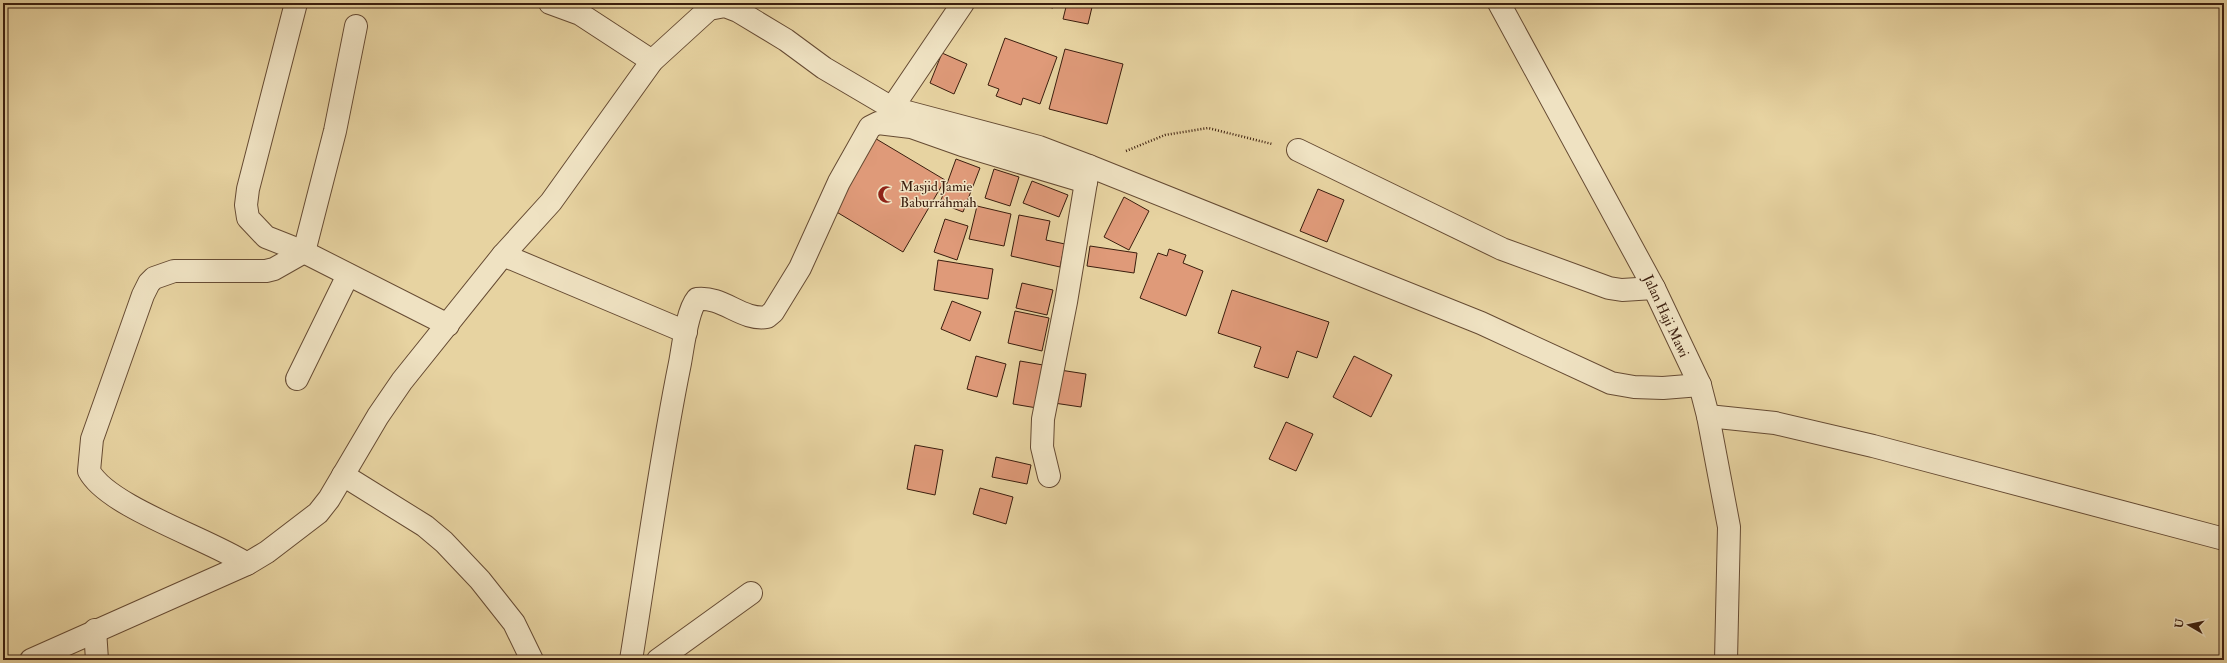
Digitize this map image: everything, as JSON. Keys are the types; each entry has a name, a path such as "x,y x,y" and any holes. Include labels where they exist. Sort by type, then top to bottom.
{"street":[{"path":"296,3 248,189 246,205 248,218 266,237 304,252 448,325"},
{"path":"550,3 580,14 652,61"},
{"path":"892,108 963,3"},
{"name":"Jalan Haji Mawi","path":"1500,3 1654,288 1700,385 1708,416 1729,527 1726,660"},
{"path":"31,660 95,630 247,564 267,552 318,513 329,499 402,381 503,255 551,202 652,61 710,9 725,6 738,11 780,36 824,68 892,108 1039,147 1087,174"},
{"path":"247,564 230,553 121,501 102,486 93,478 89,471 92,439 143,295 154,278 174,270 266,271 274,269 304,252 332,145 356,26"},
{"path":"631,660 670,418 686,332 694,303 697,299 707,298 754,318 767,317 773,312 800,268 839,182 870,128 878,123 911,127 962,145 1087,174 1481,323 1611,383 1634,387 1663,388 1700,385"},
{"path":"1298,150 1502,249 1609,288 1622,290 1654,288"},
{"path":"1049,476 1042,447 1042,427 1087,174"},
{"path":"503,255 686,332"},
{"path":"297,379 348,275"},
{"path":"1708,416 1783,425 1873,446 2224,539"},
{"path":"343,475 425,526 444,542 480,580 514,623 532,660"},
{"path":"658,660 751,594"},
{"path":"95,630 97,660"}],"path":[{"path":"1087,174 1165,135 1208,128 1298,150"}],"building":[{"path":"1024,3 1053,3 1053,8"},
{"path":"1067,3 1093,3 1088,24 1063,19"},
{"path":"1005,38 1057,57 1040,104 1023,98 1021,105 996,96 999,89 988,85"},
{"path":"1065,49 1123,64 1107,124 1049,109"},
{"path":"942,53 967,64 954,94 930,83"},
{"name":"Masjid Jamie Baburrahmah","path":"873,137 945,180 903,252 830,208"},
{"path":"956,159 980,168 963,212 940,203"},
{"path":"994,169 1019,177 1010,206 985,198"},
{"path":"1032,181 1068,195 1059,217 1023,203"},
{"path":"1318,189 1344,200 1327,242 1300,231"},
{"path":"1124,197 1149,211 1129,250 1104,237"},
{"path":"977,206 1011,214 1004,246 969,239"},
{"path":"1019,215 1050,221 1046,240 1065,244 1060,267 1011,256"},
{"path":"945,219 968,226 957,260 934,252"},
{"path":"1090,246 1137,253 1134,273 1087,266"},
{"path":"1169,249 1186,255 1183,263 1203,271 1186,316 1140,298 1158,253 1167,256"},
{"path":"938,260 993,269 988,299 934,290"},
{"path":"1022,283 1053,290 1047,315 1016,308"},
{"path":"1232,290 1329,322 1317,358 1297,351 1288,378 1254,367 1261,347 1218,333"},
{"path":"952,301 981,312 970,341 941,329"},
{"path":"1015,311 1049,318 1042,351 1008,343"},
{"path":"976,356 1006,364 997,397 967,389"},
{"path":"1354,356 1392,375 1371,417 1333,397"},
{"path":"1020,361 1043,365 1037,408 1013,404"},
{"path":"1060,370 1086,374 1081,407 1054,403"},
{"path":"1286,422 1313,434 1296,471 1269,459"},
{"path":"915,445 943,450 935,495 907,489"},
{"path":"996,457 1031,465 1027,484 992,477"},
{"path":"980,488 1013,497 1006,524 973,514"}],"place":[{"name":"Masjid Jamie Baburrahmah","path":"887,194"}]}
